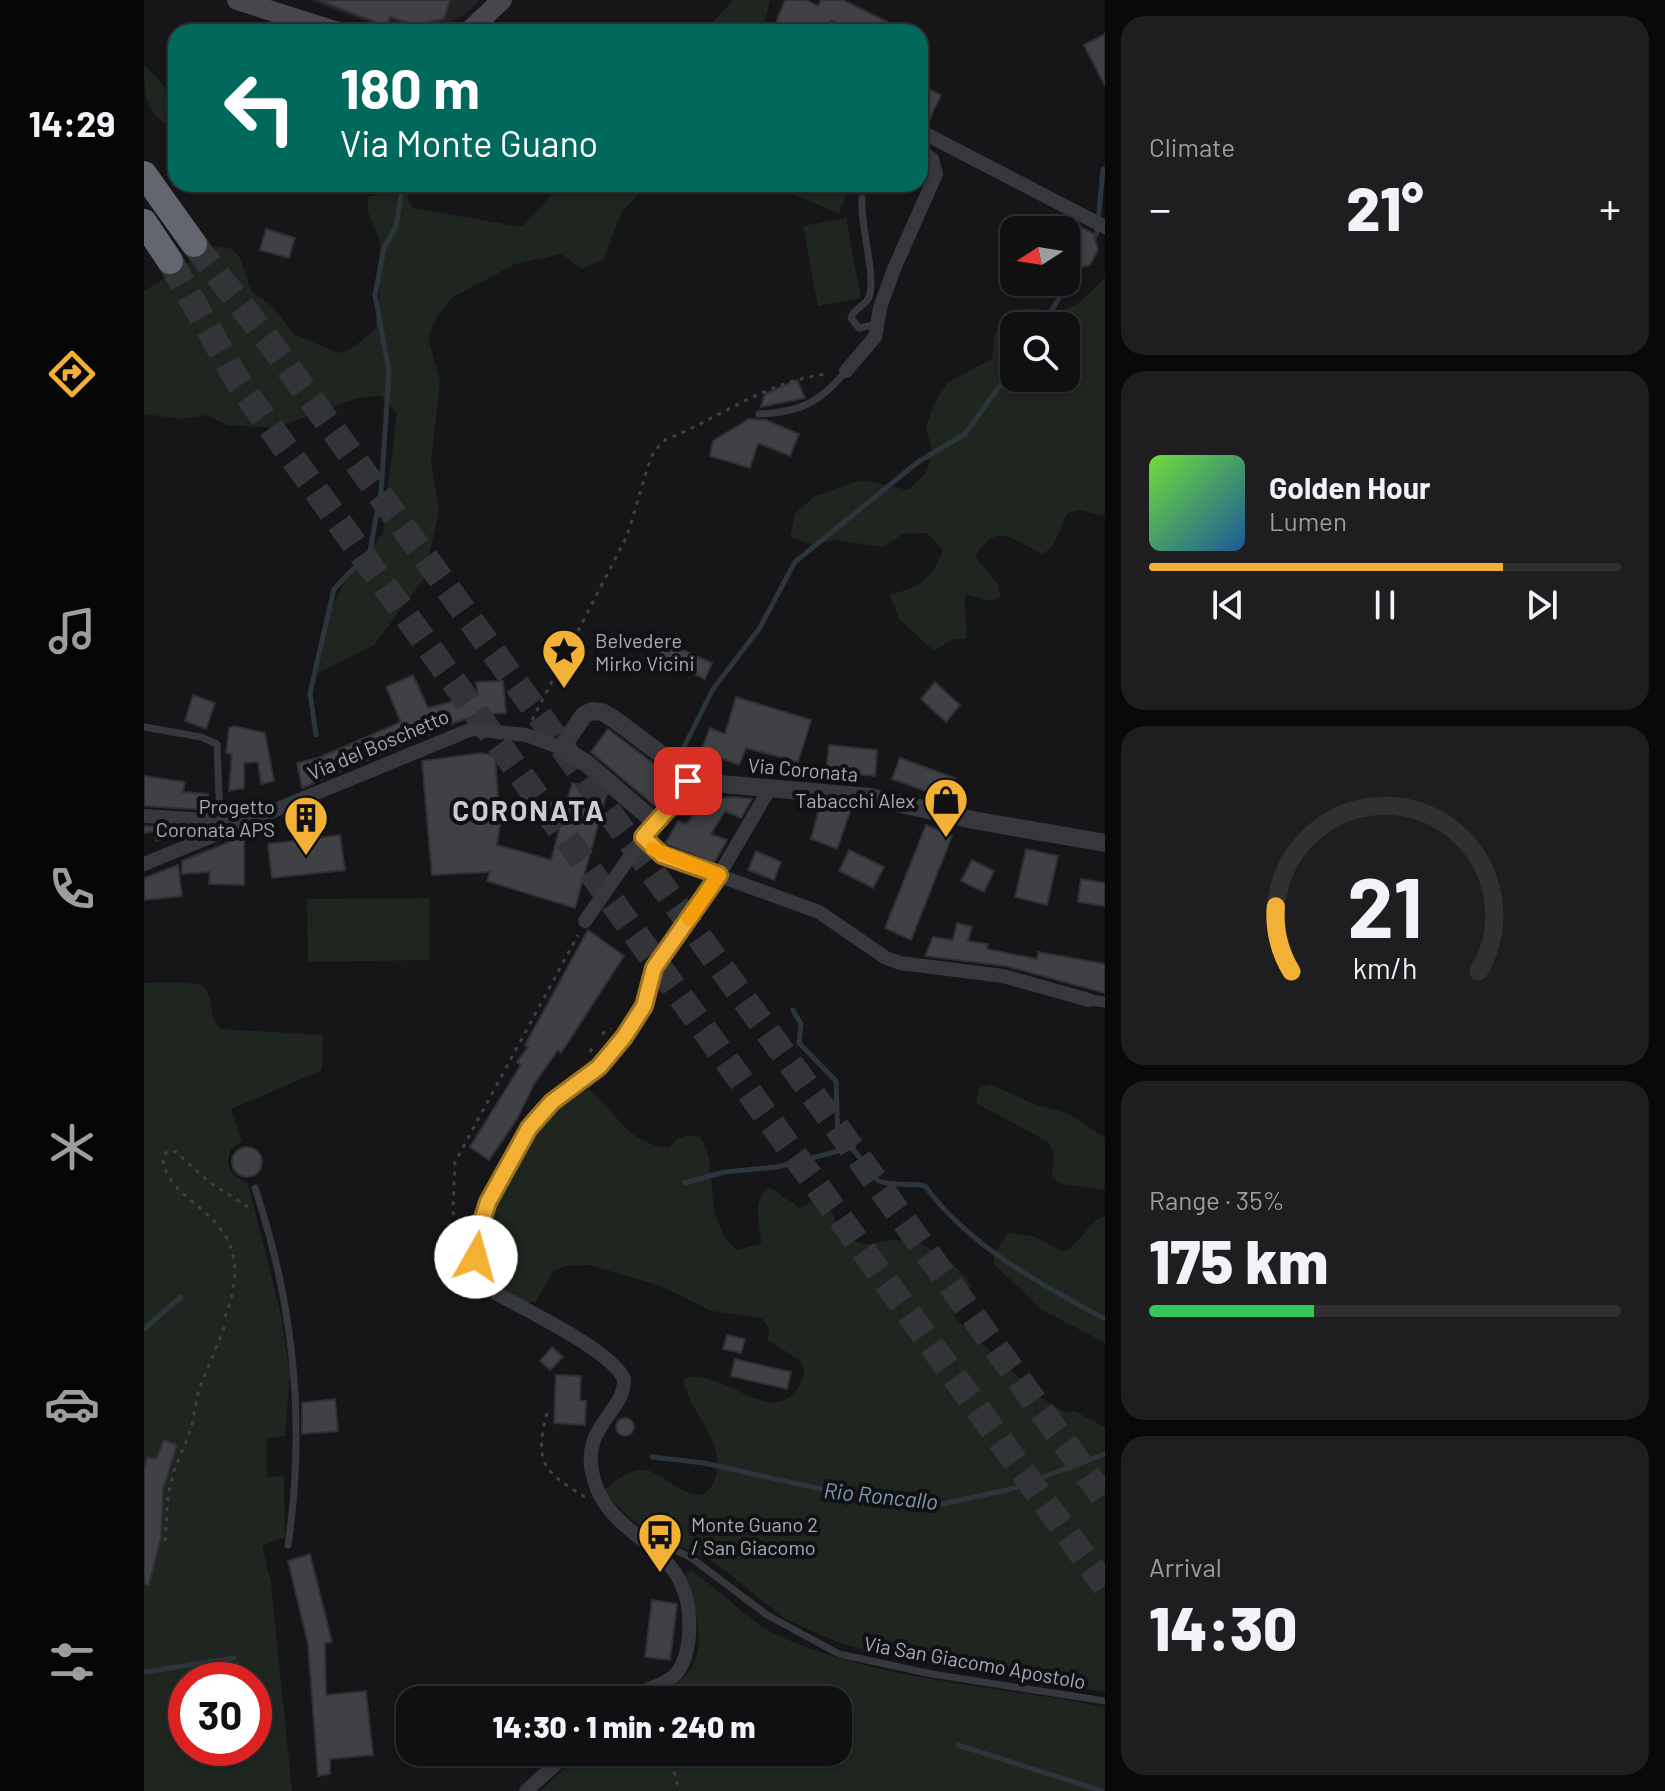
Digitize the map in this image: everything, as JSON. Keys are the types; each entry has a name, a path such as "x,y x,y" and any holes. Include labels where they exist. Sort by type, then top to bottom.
{"highway":[{"path":"144,174 194,244"},
{"path":"144,222 170,261"}],"main road":[{"path":"237,0 313,24"},
{"path":"476,24 502,0"}],"street":[{"path":"928,135 1105,227"},
{"path":"846,371 875,337 894,269 936,174 932,159 928,156"},
{"path":"561,748 584,715 602,712 686,773 688,781 685,790 649,829 585,921"},
{"name":"Via del Boschetto","path":"144,816 227,823 359,779 448,736 482,729 526,735 561,748 649,829"},
{"name":"Via Coronata","path":"688,781 870,797 973,820 1105,843"},
{"path":"657,1686 677,1672 688,1645 690,1620 681,1581 607,1507 594,1482 591,1451 600,1424 622,1391 620,1372 564,1331 492,1291 482,1277 475,1245 488,1202 529,1128 552,1102 599,1067 624,1037 644,1006 654,968 719,875 770,788"},
{"path":"144,864 205,841 227,823"},
{"path":"649,829 662,855 819,912 886,958 900,963 1003,976 1105,1002"},
{"path":"526,1791 554,1766"}],"lane":[{"path":"862,198 861,219 871,291 866,303 855,309 851,318 859,328 877,324"},
{"path":"759,414 784,414 816,403 846,371"},
{"path":"144,727 201,737 217,744 227,823"},
{"path":"255,1188 267,1224 289,1322 298,1389 294,1504 288,1545"},
{"name":"Via San Giacomo Apostolo","path":"635,1532 690,1557 767,1615 839,1654 932,1674 1105,1701"}],"path":[{"path":"526,735 627,536 654,451 665,440 763,390 795,377 846,371"},
{"path":"461,1234 453,1212 455,1162 585,921"},
{"path":"165,1541 168,1496 174,1471 191,1429 199,1389 236,1290 230,1244 211,1215 169,1181 163,1169 163,1156 168,1151 176,1152 209,1182 240,1201 267,1224"},
{"path":"547,1413 539,1443 540,1458 555,1478 607,1507"},
{"path":"673,1766 679,1791"}],"shaded area":[{"path":"308,0 480,0 463,16 445,24 373,24"},
{"path":"733,0 770,0 764,24 711,24"},
{"path":"144,65 168,94 168,124 152,109 145,85"},
{"path":"407,192 412,208 522,227 555,192 641,192 621,213 604,259 582,269 561,254 515,264 453,297 437,316 428,338 440,381 431,462 439,512 423,580 374,645 316,674 328,614 351,571 383,533 397,413 381,396 358,398 275,428 227,425 207,415 182,419 144,414 144,291 215,246 232,249 240,258 252,292 272,306 295,335 339,353 351,349 375,330 380,288 380,246 368,204 369,197"},
{"path":"788,192 847,192 839,213"},
{"path":"846,218 861,298 818,306 803,226"},
{"path":"1105,278 1105,513 1078,510 1067,514 1053,546 1043,554 1007,536 991,538 975,557 998,584 1000,597 990,601 966,594 965,639 953,639 934,651 899,619 890,595 917,585 930,575 943,550 927,533 903,534 883,547 836,540 813,545 790,537 795,513 815,496 861,480 908,490 926,473 932,450 926,427 934,404 948,382 992,359 995,334 1000,325 1000,392 1080,392 1080,312 1059,312 1079,303"},
{"path":"1033,308 1052,312 1007,312 1008,311"},
{"path":"429,898 429,960 308,962 307,899"},
{"path":"178,982 203,985 220,1029 323,1035 322,1070 231,1109 242,1141 230,1150 228,1164 232,1174 248,1183 282,1320 290,1374 285,1436 267,1438 267,1477 284,1476 285,1537 262,1546 271,1583 292,1791 144,1791 144,983"},
{"path":"990,1084 1034,1104 1069,1114 1105,1138 1105,1190 1061,1184 1052,1177 1054,1153 1048,1142 976,1103 979,1088"},
{"path":"589,1089 624,1126 644,1141 669,1148 682,1137 700,1137 706,1149 719,1223 737,1250 761,1244 758,1207 769,1187 800,1208 811,1202 824,1202 843,1232 858,1243 905,1240 938,1253 957,1268 971,1285 955,1303 953,1315 961,1324 1043,1399 1064,1412 1076,1412 1105,1427 1105,1692 896,1658 840,1643 787,1620 714,1562 645,1532 603,1492 623,1476 640,1470 654,1473 693,1494 703,1494 710,1488 716,1475 715,1450 683,1379 699,1377 768,1402 782,1401 795,1392 805,1371 799,1360 768,1340 769,1327 761,1318 712,1311 661,1286 589,1265 565,1266 554,1271 535,1302 523,1302 495,1288 480,1260 484,1228 537,1130 554,1110"},
{"path":"1105,1216 1105,1343 1042,1310 994,1264 994,1254 1008,1233 1033,1236 1064,1252"},
{"path":"691,1571 768,1630 818,1651 899,1673 1105,1707 1105,1791 540,1791 567,1766 852,1766 852,1686 673,1686 684,1677 698,1650 696,1616 685,1575"}],"building":[{"path":"318,0 450,0 444,19 412,24 390,17 387,24"},
{"path":"785,0 806,0 818,6 821,0 843,0 892,24 839,24 831,20 829,24 776,22"},
{"path":"1105,34 1105,86 1084,45"},
{"path":"928,89 941,95 928,122"},
{"path":"1080,227 1094,234 1098,250 1090,265 1080,268"},
{"path":"266,229 295,238 289,258 260,250"},
{"path":"797,380 805,398 761,407 765,394"},
{"path":"749,419 766,420 799,434 790,456 758,443 750,468 710,456 713,441"},
{"path":"665,642 712,663 705,679 658,658"},
{"path":"413,675 428,708 478,695 476,682 503,681 506,713 481,714 454,723 302,788 297,763 318,758 401,722 386,687"},
{"path":"935,682 960,705 946,722 921,699"},
{"path":"193,695 215,703 206,729 185,721"},
{"path":"736,697 811,720 798,762 746,748 739,765 701,751 710,728 725,734"},
{"path":"234,726 265,733 274,781 261,784 258,762 244,763 244,788 229,791 232,754 226,753 229,728"},
{"path":"608,729 674,779 654,805 591,752"},
{"path":"829,745 877,750 875,776 826,771"},
{"path":"481,753 495,756 500,826 497,845 551,860 572,783 599,790 606,796 575,908 487,881 490,872 432,875 422,761"},
{"path":"900,758 955,778 947,799 892,779"},
{"path":"144,776 185,782 183,792 208,794 207,810 144,806"},
{"path":"752,799 741,818 725,811 711,834 727,840 714,863 665,844 678,821 686,824 704,802 700,800"},
{"path":"820,805 851,809 837,849 811,839"},
{"path":"926,825 952,836 911,940 885,928"},
{"path":"144,826 180,828 181,833 156,841 155,831 144,833"},
{"name":"Progetto Coronata APS","path":"340,835 345,870 272,878 268,844"},
{"path":"244,836 244,885 209,884 210,872 182,874 182,861"},
{"path":"1026,849 1058,856 1047,905 1015,897"},
{"path":"849,850 884,867 873,888 839,871"},
{"path":"756,851 781,862 774,880 748,870"},
{"path":"972,860 994,871 984,892 961,881"},
{"path":"178,865 182,896 144,900 144,878"},
{"path":"1081,879 1105,883 1105,906 1078,902"},
{"path":"957,923 972,927 968,941 988,944 987,949 1037,959 1038,952 1105,964 1105,993 1006,966 925,956 933,937 953,940"},
{"path":"588,930 624,956 561,1053 558,1050 534,1084 517,1119 489,1160 470,1147 521,1065 517,1062 528,1047 525,1045"},
{"path":"247,1147 258,1151 262,1162 258,1173 247,1177 236,1173 232,1162 236,1151"},
{"path":"727,1335 745,1339 741,1353 723,1349"},
{"path":"552,1347 563,1357 550,1370 540,1361"},
{"path":"735,1359 791,1372 787,1389 731,1376"},
{"path":"556,1375 581,1376 580,1400 586,1401 585,1425 554,1423"},
{"path":"335,1399 338,1431 302,1434 302,1403"},
{"path":"625,1418 634,1427 625,1436 616,1427"},
{"path":"164,1440 177,1445 163,1490 161,1537 149,1585 144,1584 144,1469 147,1457 156,1459"},
{"path":"310,1554 332,1642 325,1643 326,1695 366,1691 373,1755 330,1759 330,1774 318,1776 308,1644 288,1561"},
{"path":"652,1600 677,1604 670,1660 645,1657"}],"waterway":[{"path":"1091,243 1097,233 1103,169"},
{"path":"316,735 310,693 334,589 370,551 381,491 389,372 375,295 384,248 396,226 402,192"},
{"path":"1051,312 1081,262"},
{"path":"678,759 713,689 759,629 795,562 918,462 965,434 1000,385"},
{"path":"793,1010 801,1024 799,1043 836,1081 838,1140 853,1150 875,1179 890,1184 925,1186 963,1227 1007,1262 1105,1319"},
{"path":"685,1183 724,1172 777,1167 854,1147"},
{"path":"144,1329 181,1297"},
{"name":"Rio Roncallo","path":"652,1457 704,1463 825,1490 943,1504 1011,1489 1105,1454"},
{"path":"144,1672 234,1658"},
{"path":"958,1745 1102,1791"}],"tunnel":[{"path":"194,244 274,348 1105,1499"},
{"path":"170,261 240,385 1105,1586"}],"slow traffic":[{"path":"653,849 719,875 689,919"}],"place":[{"name":"Belvedere Mirko Vicini","path":"564,690"},
{"name":"Tabacchi Alex","path":"946,839"},
{"name":"Progetto Coronata APS","path":"306,857"},
{"name":"Monte Guano 2 / San Giacomo","path":"660,1574"}],"district":[{"name":"CORONATA","path":"529,810"}],"route":[{"path":"476,1257 475,1245 481,1218 496,1184 529,1128 552,1102 599,1067 624,1037 644,1006 654,968 719,875 662,855 654,851 643,837 685,790 688,781"}]}
